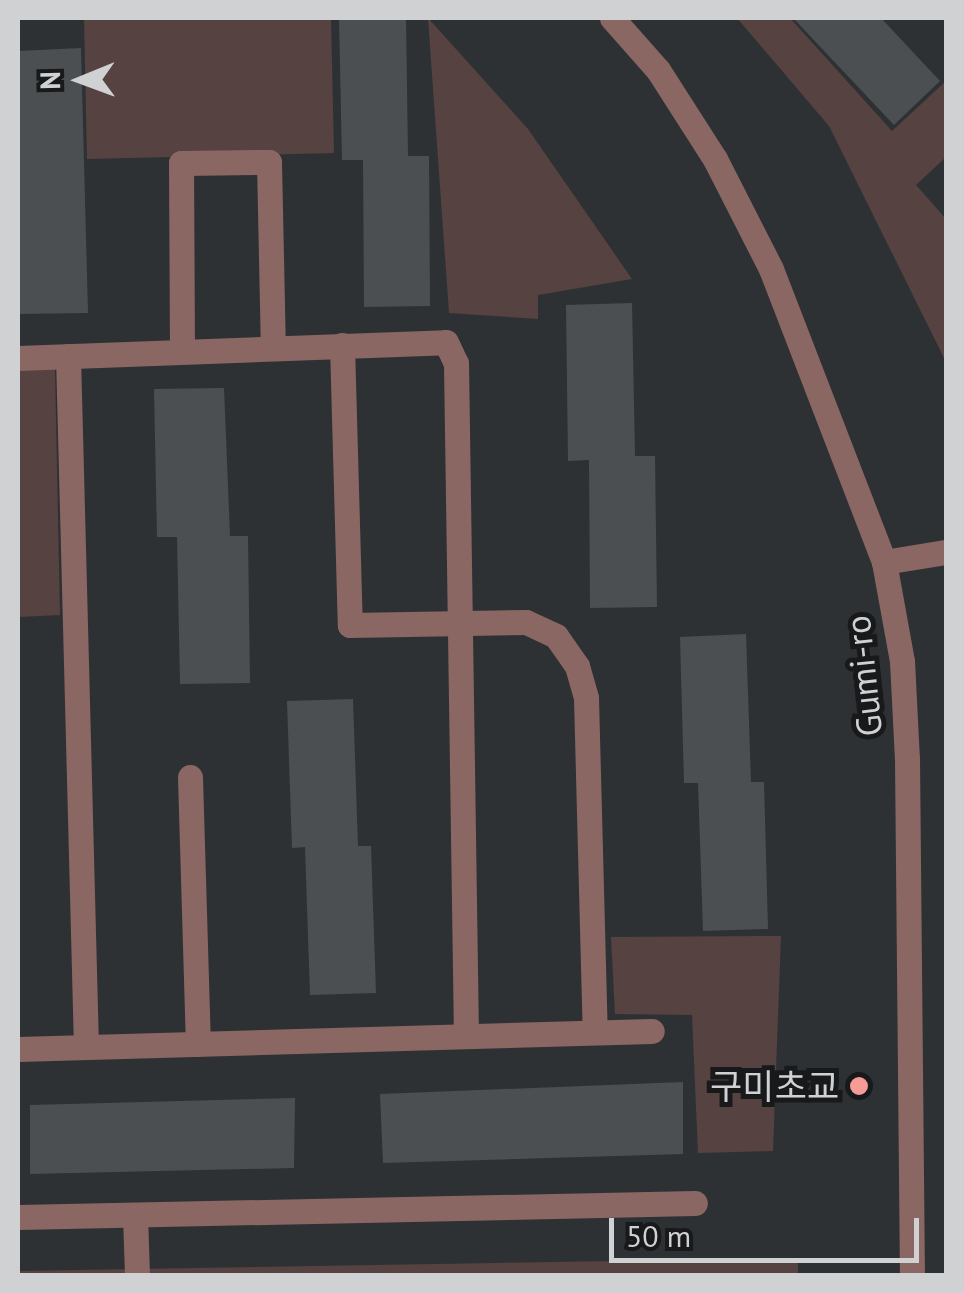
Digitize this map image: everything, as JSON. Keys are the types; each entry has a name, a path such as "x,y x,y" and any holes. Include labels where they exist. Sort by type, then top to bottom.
{"street":[{"name":"Gumi-ro","path":"612,18 658,70 715,159 771,269 884,562 902,661 907,759 912,1276"},
{"path":"182,351 180,164 269,162 274,348"},
{"path":"18,358 446,342 456,364 466,1036"},
{"path":"342,345 350,625 460,620 526,622 556,636 577,666 586,698 595,1032"},
{"path":"68,356 86,1047"},
{"path":"884,562 946,552"},
{"path":"190,777 198,1044"},
{"path":"18,1049 652,1031"},
{"path":"18,1217 695,1203"},
{"path":"136,1215 137,1276"}],"shaded area":[{"path":"84,18 331,18 334,153 87,159"},
{"path":"428,18 528,129 632,279 538,295 538,319 449,313"},
{"path":"737,18 790,18 892,131 946,81 946,157 916,185 946,219 946,362 829,126"},
{"path":"55,368 60,615 18,617 18,369"},
{"path":"781,936 773,1151 698,1153 692,1015 615,1014 611,937"},
{"path":"798,1258 798,1276 18,1276 18,1271"}],"building":[{"path":"339,18 406,18 408,156 429,156 430,306 364,307 363,160 342,160"},
{"path":"793,18 881,18 940,81 894,125"},
{"path":"81,48 88,313 18,314 18,51"},
{"path":"632,303 635,456 655,456 657,607 590,608 589,460 568,461 566,305"},
{"path":"224,388 230,536 248,536 250,683 180,684 177,537 157,537 154,389"},
{"path":"746,634 751,782 764,782 768,929 703,931 698,783 684,783 680,637"},
{"path":"353,699 358,846 371,846 376,993 310,995 305,847 292,848 287,701"},
{"path":"683,1082 683,1154 383,1163 380,1094"},
{"path":"295,1098 294,1168 30,1174 30,1105"}],"place":[{"name":"구미초교","path":"859,1086"}]}
